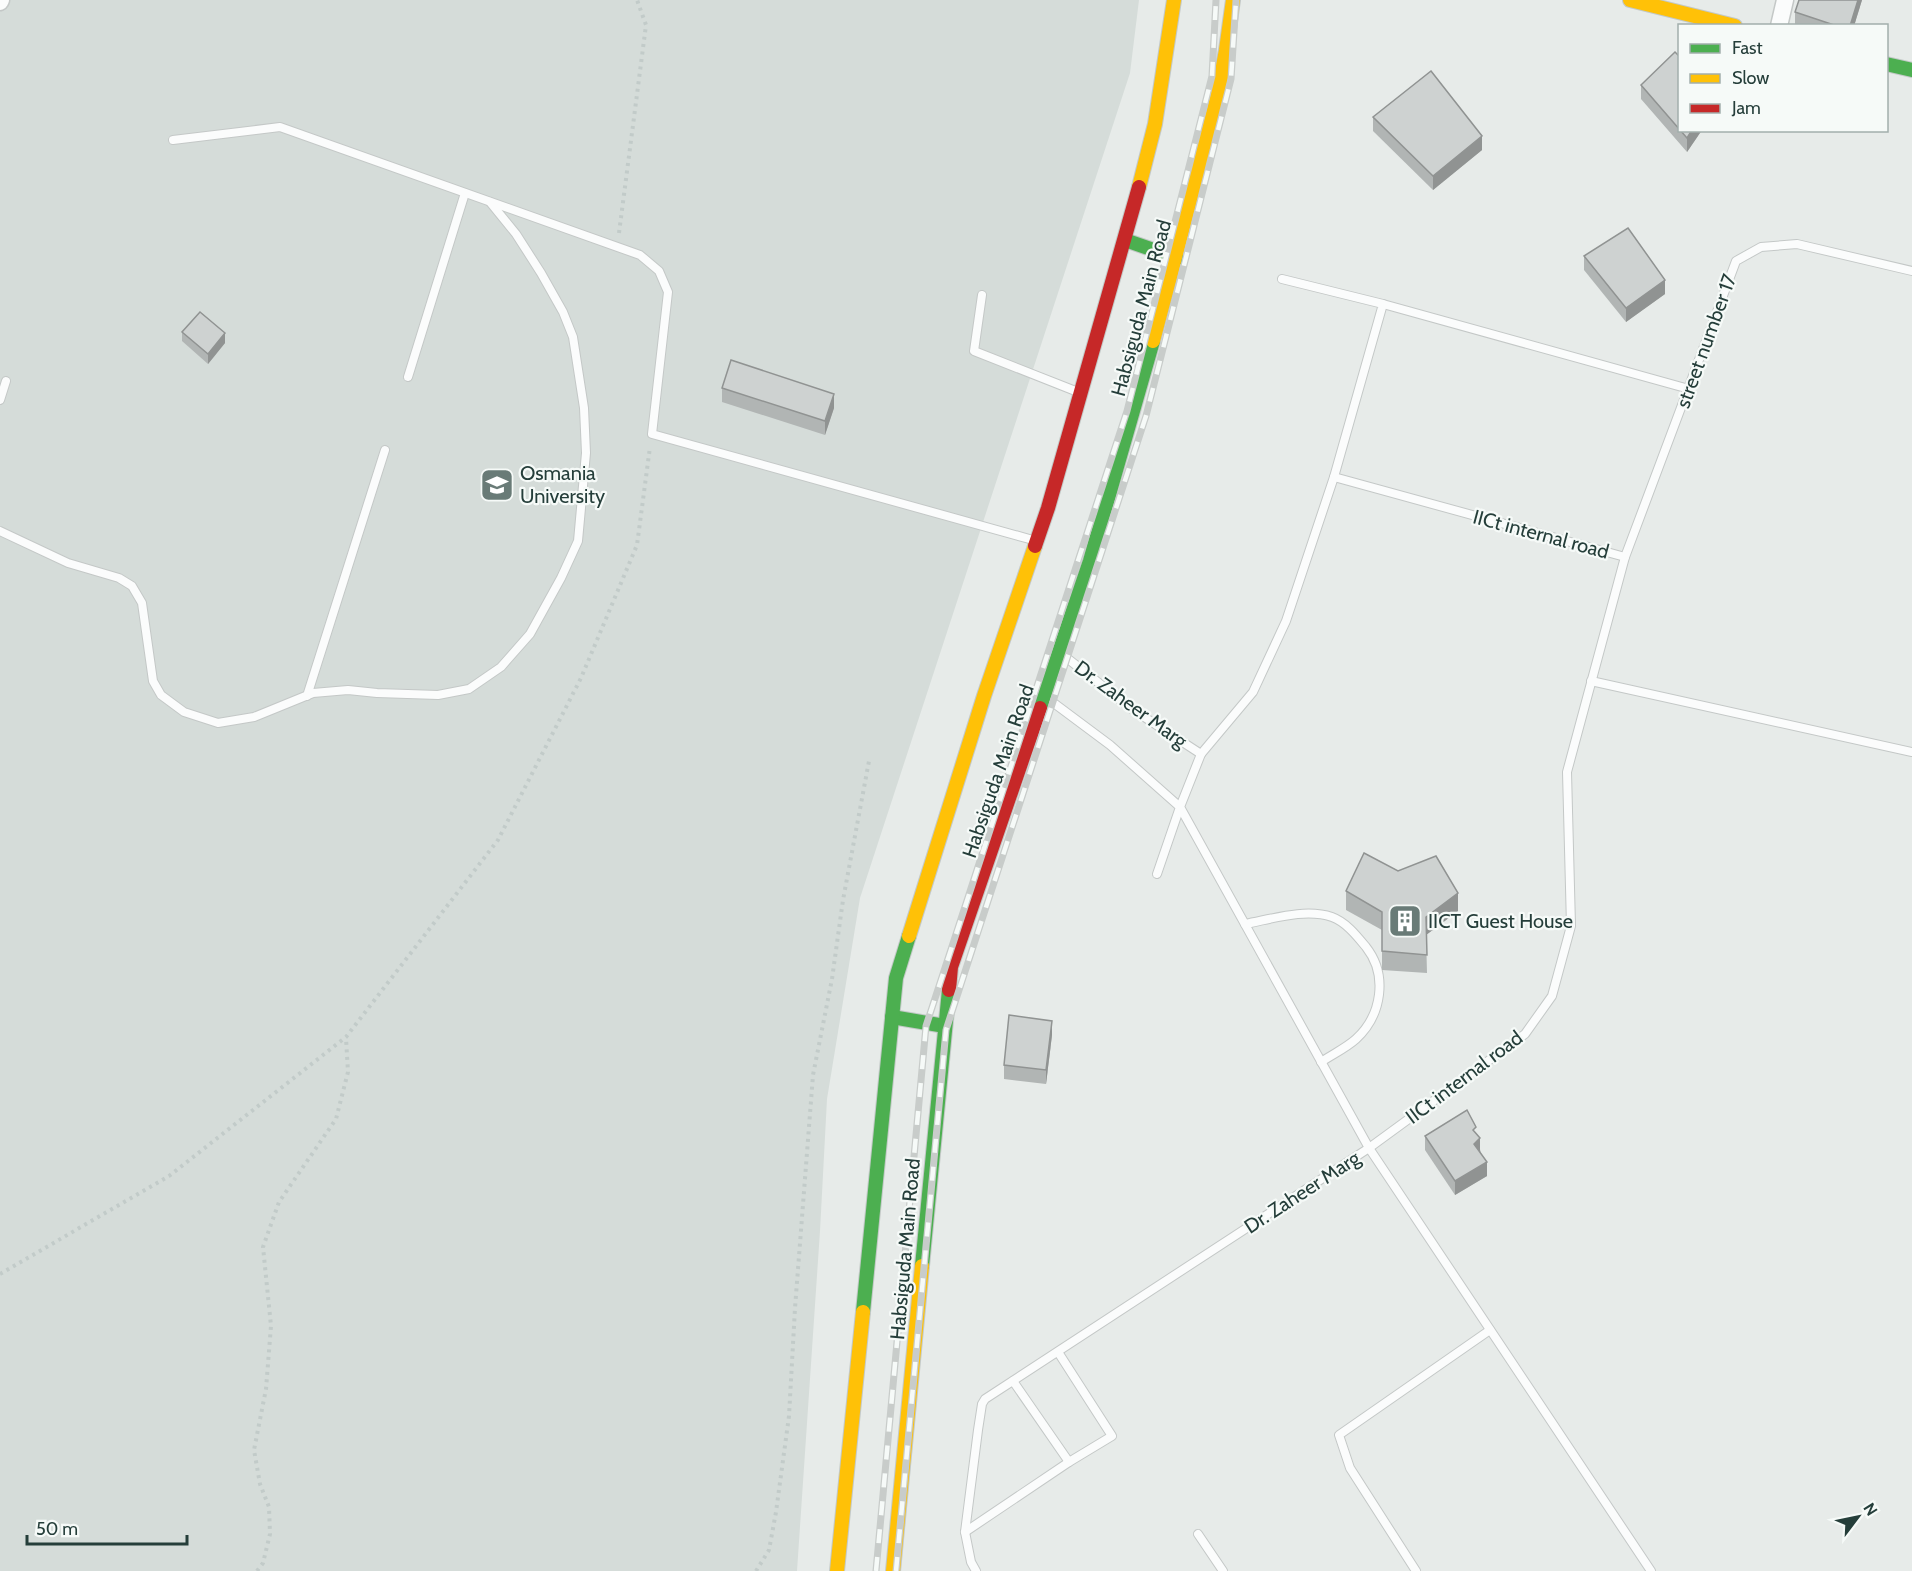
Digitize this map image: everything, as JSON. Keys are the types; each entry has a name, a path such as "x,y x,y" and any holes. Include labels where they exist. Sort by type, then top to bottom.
{"main road":[{"name":"Habsiguda Main Road","path":"837,1571 896,978 984,696 1048,508 1125,240 1155,124 1174,0"},
{"name":"Habsiguda Main Road","path":"893,1571 951,967 1044,696 1061,653 1103,517 1176,258 1221,81 1233,0"},
{"path":"1630,0 1651,2 1728,24"},
{"path":"1888,64 1912,70"},
{"path":"1125,240 1176,258"},
{"path":"892,1017 945,1026"}],"street":[{"path":"1779,24 1785,0"}],"lane":[{"path":"173,140 280,127 640,255 659,271 668,292 652,434 1037,541"},
{"path":"408,377 465,193"},
{"path":"0,531 68,564 119,578 132,586 142,603 153,681 161,695 184,712 218,723 254,717 313,693 348,690 438,695 469,689 501,667 530,634 561,578 578,541 586,453 584,408 573,337 563,312 541,273 516,234 490,202"},
{"name":"street number 17","path":"1625,557 1736,261 1761,247 1797,244 1912,270"},
{"path":"1282,279 1383,304 1689,389"},
{"path":"982,295 974,351 1080,393"},
{"path":"1201,754 1253,692 1286,621 1334,477 1383,304"},
{"path":"0,400 6,381"},
{"path":"307,696 385,450"},
{"name":"IICt internal road","path":"1334,477 1625,557 1567,772 1571,926 1552,996 1525,1034 1369,1148"},
{"name":"Dr. Zaheer Marg","path":"976,1571 971,1562 965,1532 982,1404 985,1400 1369,1148 1180,807 1201,754 1132,709 1061,653"},
{"path":"1591,681 1912,752"},
{"path":"1044,696 1110,745 1180,807 1157,874"},
{"path":"1245,924 1309,913 1333,918 1355,933 1372,954 1380,975 1379,996 1374,1014 1356,1039 1321,1062"},
{"path":"1369,1148 1652,1571"},
{"path":"1416,1571 1350,1468 1339,1436 1490,1330"},
{"path":"965,1532 1112,1436 1058,1352"},
{"path":"1013,1381 1069,1462"},
{"path":"1198,1534 1223,1571"}],"path":[{"path":"617,247 646,25 637,0"},
{"path":"0,1274 169,1176 346,1037 498,840 565,710 581,678 637,545 652,434"},
{"path":"756,1571 768,1550 776,1512 789,1416 813,1075 832,979 843,900 869,761"},
{"path":"257,1571 263,1563 270,1534 269,1507 260,1484 255,1450 266,1389 271,1326 263,1247 279,1202 336,1119 348,1072 346,1037"}],"shaded area":[{"name":"Osmania University","path":"0,0 1139,0 1130,73 860,898 827,1099 797,1571 0,1571"}],"building":[{"path":"1799,0 1858,0 1851,24 1831,24 1795,12"},
{"path":"1675,52 1678,55 1678,128 1641,85"},
{"path":"1431,71 1482,136 1433,176 1373,117"},
{"path":"1682,132 1691,132 1687,138"},
{"path":"1628,228 1665,280 1626,308 1584,256"},
{"path":"200,312 225,333 208,354 182,332"},
{"path":"731,360 834,394 825,421 722,388"},
{"name":"IICT Guest House","path":"1364,853 1398,871 1436,856 1458,893 1426,917 1427,955 1382,951 1382,912 1346,891"},
{"path":"1009,1015 1052,1021 1046,1070 1004,1065"},
{"path":"1467,1110 1476,1127 1473,1130 1480,1138 1474,1144 1487,1162 1455,1181 1425,1136"}],"railway":[{"path":"876,1571 926,1026 1127,411 1212,76 1216,0"},
{"path":"896,1571 946,1030 1146,416 1231,79 1236,0"}],"traffic: fast":[{"path":"1888,64 1912,70"},
{"path":"1125,240 1177,258"},
{"path":"1040,708 1090,561 1153,341"},
{"path":"863,1312 896,978 909,936"},
{"path":"922,1266 949,990"},
{"path":"892,1017 945,1026"}],"traffic: slow":[{"path":"1139,187 1155,124 1174,0"},
{"path":"1153,341 1217,98 1233,0"},
{"path":"1630,0 1727,24"},
{"path":"909,936 984,696 1035,546"},
{"path":"893,1571 922,1266"},
{"path":"837,1571 863,1312"}],"traffic: jam":[{"path":"1035,546 1048,508 1139,187"},
{"path":"949,990 951,967 1040,708"}],"place":[{"name":"Osmania University","path":"497,485"},
{"name":"IICT Guest House","path":"1405,921"}]}
